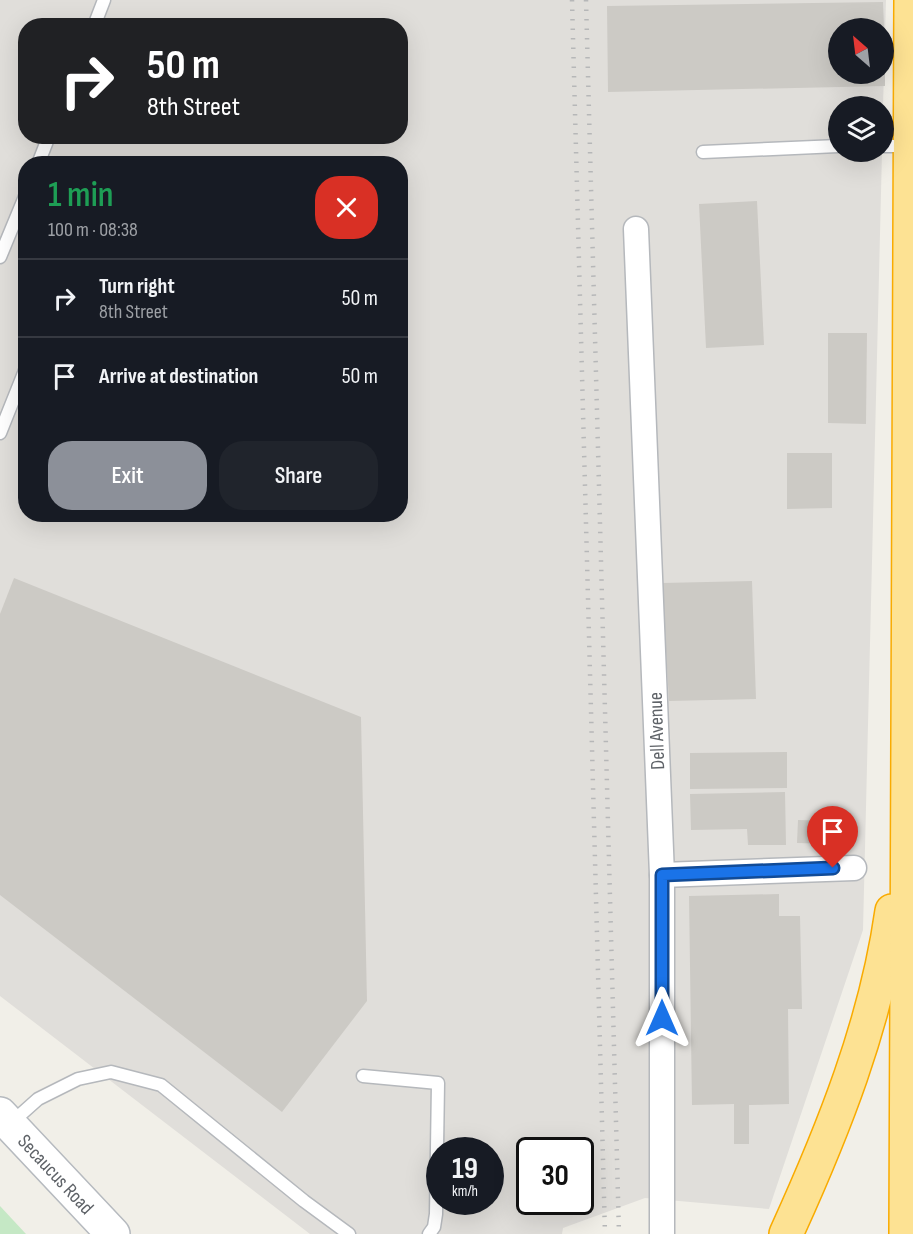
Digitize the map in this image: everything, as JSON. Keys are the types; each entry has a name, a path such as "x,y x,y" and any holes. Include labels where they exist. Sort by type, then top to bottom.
{"highway":[{"path":"906,1234 908,836 897,146 911,0"},
{"path":"786,1234 840,1108 872,1009 887,944 896,882 908,836"}],"main road":[{"name":"Secaucus Road","path":"3,1123 113,1234"}],"street":[{"name":"Dell Avenue","path":"636,229 662,875 662,1234"},
{"path":"662,875 854,868"}],"lane":[{"path":"97,18 104,0"},
{"path":"703,152 828,146"},
{"path":"0,257 18,213"},
{"path":"0,432 18,388"},
{"path":"3,1123 38,1099 78,1079 111,1072 161,1085 304,1201 349,1234"},
{"path":"363,1076 438,1083 436,1214 434,1227 429,1234"}],"shaded area":[{"path":"0,0 886,0 885,18 828,18 828,84 884,84 883,96 828,96 828,162 882,162 863,930 769,1209 645,1198 563,1228 562,1234 310,1234 0,996"}],"green space":[{"path":"0,1206 26,1234 0,1234"}],"building":[{"path":"883,2 884,18 828,18 828,84 885,84 885,86 608,92 607,6"},
{"path":"757,201 764,345 706,348 699,204"},
{"path":"828,333 867,333 866,424 828,423"},
{"path":"787,453 832,453 832,508 787,509"},
{"path":"14,578 361,717 367,1001 282,1112 0,895 0,614"},
{"path":"752,581 756,699 669,701 662,583"},
{"path":"787,752 787,788 690,789 690,753"},
{"path":"785,792 786,845 748,845 747,829 691,830 690,794"},
{"path":"798,820 833,821 832,844 797,843"},
{"path":"779,894 779,916 800,916 802,1009 788,1009 789,1104 749,1105 749,1144 734,1144 734,1104 692,1105 689,896"}],"railway":[{"path":"572,0 605,1234"},
{"path":"586,0 619,1234"}],"route":[{"path":"662,1018 662,875 833,868"}]}
